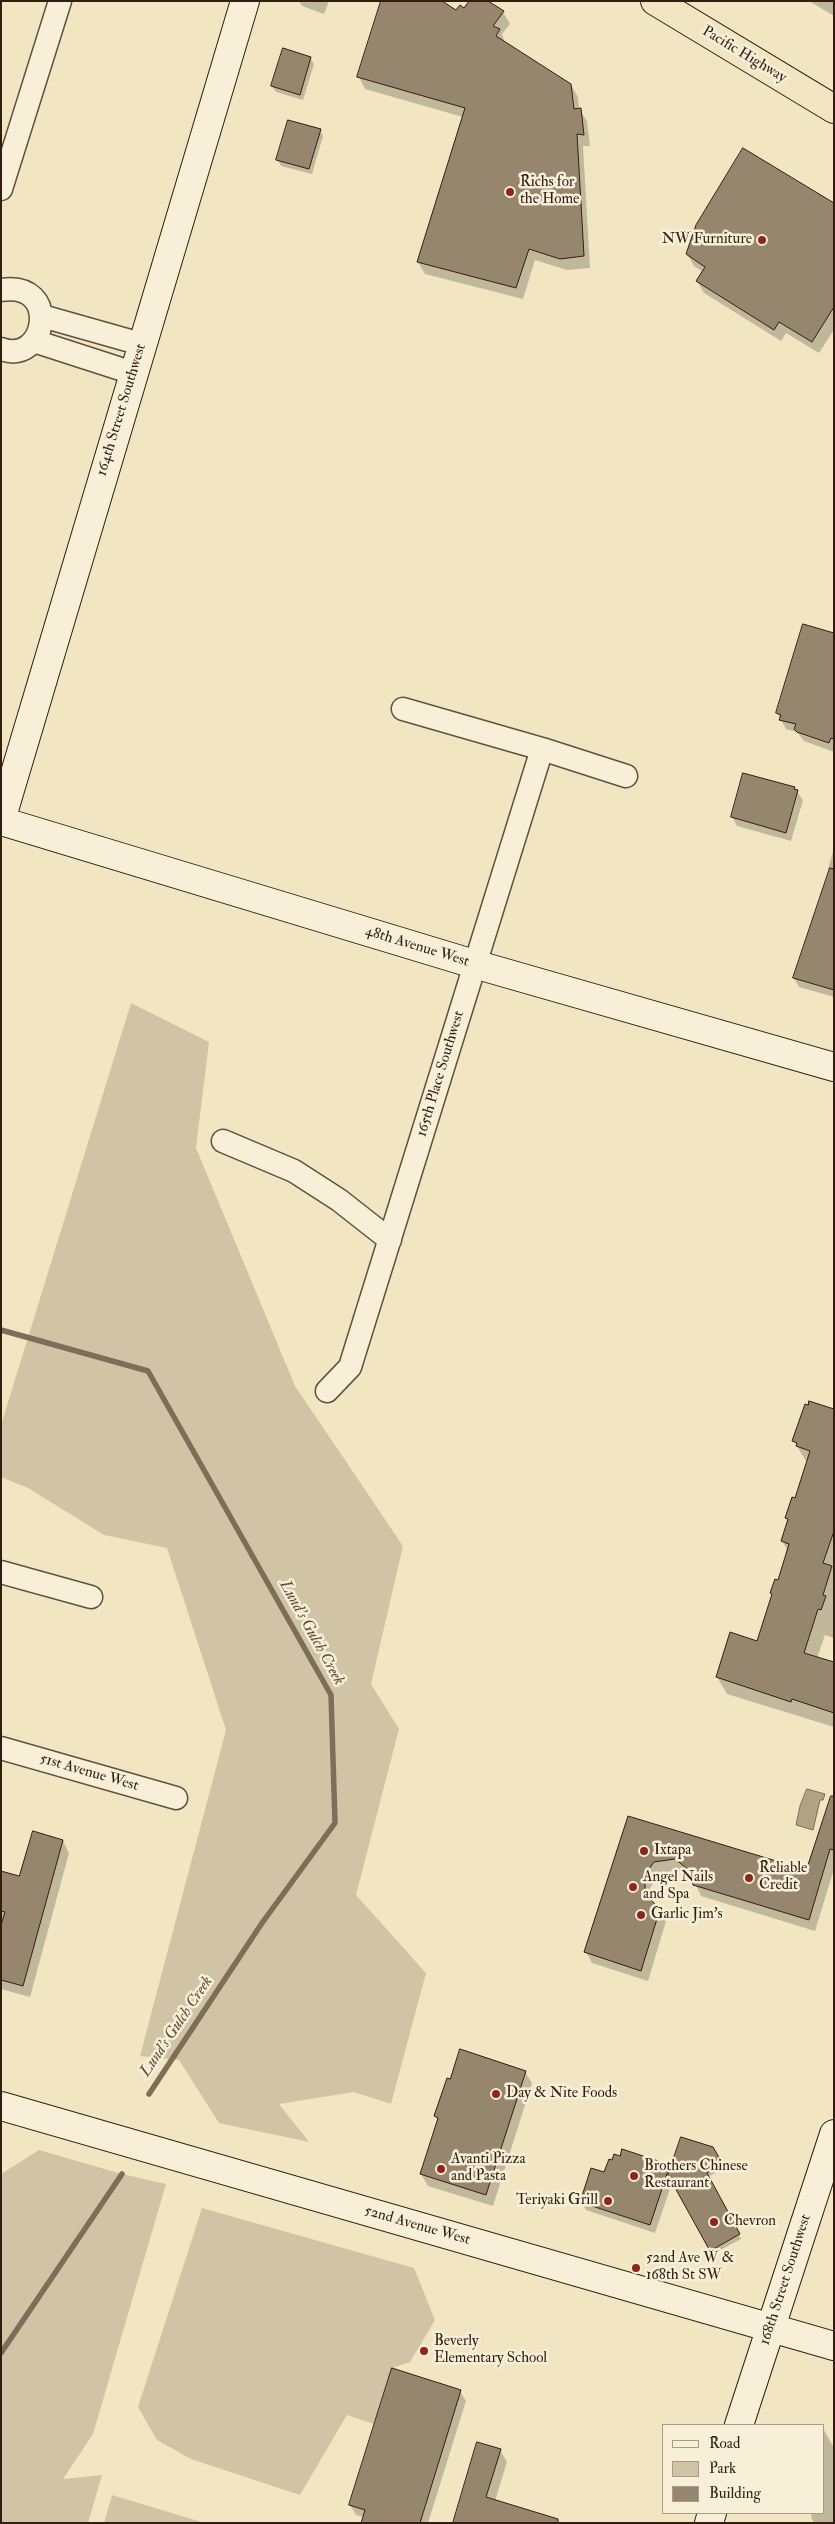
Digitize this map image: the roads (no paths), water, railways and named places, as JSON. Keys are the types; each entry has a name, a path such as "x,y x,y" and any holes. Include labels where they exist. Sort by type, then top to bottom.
{"highway":[{"name":"Pacific Highway","path":"655,1 834,109"}],"street":[{"path":"1,189 60,1"},
{"name":"164th Street Southwest","path":"1,820 141,344 245,1"},
{"path":"1,290 19,290 28,294 39,307 42,316 41,325 34,340 25,347 16,350 1,349"},
{"path":"42,316 141,344"},
{"path":"34,340 133,373"},
{"path":"403,709 542,749 626,776"},
{"name":"165th Place Southwest","path":"327,1391 350,1367 542,749"},
{"name":"48th Avenue West","path":"1,820 474,964 834,1067"},
{"path":"223,1141 294,1171 339,1200 390,1240"},
{"path":"1,1572 92,1597"},
{"name":"51st Avenue West","path":"1,1748 176,1798"},
{"name":"52nd Avenue West","path":"1,2106 834,2346"},
{"name":"168th Street Southwest","path":"739,2424 834,2134"}],"waterway":[{"name":"Lund's Gulch Creek","path":"1,1330 148,1371 331,1695 335,1823 262,1923 149,2094"},
{"name":"Lund's Gulch Creek","path":"1,2353 122,2174"}],"place":[{"name":"Richs for the Home","path":"510,192"},
{"name":"NW Furniture","path":"762,240"},
{"name":"Ixtapa","path":"644,1851"},
{"name":"Reliable Credit","path":"749,1878"},
{"name":"Angel Nails and Spa","path":"633,1887"},
{"name":"Garlic Jim's","path":"641,1915"},
{"name":"Day & Nite Foods","path":"496,2094"},
{"name":"Avanti Pizza and Pasta","path":"441,2169"},
{"name":"Brothers Chinese Restaurant","path":"634,2176"},
{"name":"Teriyaki Grill","path":"608,2201"},
{"name":"Chevron","path":"714,2222"},
{"name":"52nd Ave W & 168th St SW","path":"636,2268"},
{"name":"Beverly Elementary School","path":"424,2351"}]}
